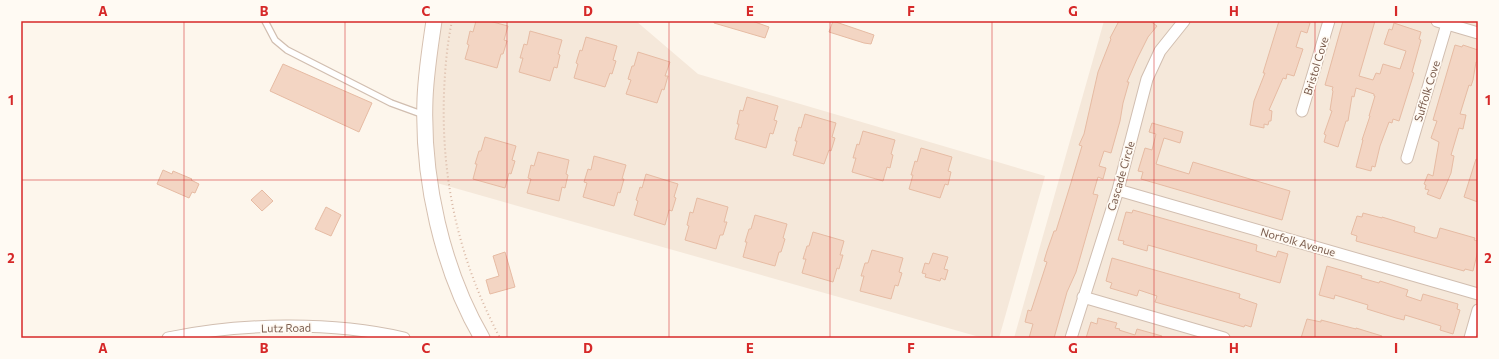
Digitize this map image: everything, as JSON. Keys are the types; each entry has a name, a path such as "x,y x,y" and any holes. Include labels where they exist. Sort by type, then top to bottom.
{"main road":[{"path":"434,21 427,78 425,116 430,174 436,216 450,267 469,315 482,338"}],"street":[{"name":"Cascade Circle","path":"1071,338 1118,190 1147,78 1160,51 1184,21"},
{"name":"Bristol Cove","path":"1302,111 1329,21"},
{"path":"1442,22 1478,33"},
{"name":"Suffolk Cove","path":"1407,158 1442,22"},
{"name":"Norfolk Avenue","path":"1118,190 1478,294"},
{"path":"1083,297 1224,338"},
{"path":"1470,338 1478,310"},
{"name":"Lutz Road","path":"168,338 224,329 294,327 348,328 383,336 404,338"}],"lane":[{"path":"265,21 275,40 287,50 391,104 425,116"}],"path":[{"path":"452,21 445,70 443,113 444,150 449,186 456,224 468,264 481,300 500,338"}],"shaded area":[{"path":"434,21 636,21 698,74 1045,176 999,338 983,338 430,181"},
{"path":"1104,21 1478,21 1478,338 1014,338"}],"building":[{"path":"476,21 489,21 508,26 504,40 507,41 497,68 465,59 469,45 467,44 470,31 473,32"},
{"path":"714,21 752,21 769,27 765,38 714,23"},
{"path":"833,21 874,35 871,44 829,32"},
{"path":"1119,21 1150,21 1157,26 1148,37 1127,82 1129,82 1111,153 1104,151 1099,166 1106,168 1103,179 1098,177 1093,194 1098,195 1076,272 1067,292 1054,338 1029,338 1033,324 1025,322 1028,310 1031,311 1047,262 1044,261 1047,251 1054,231 1056,231 1082,146 1079,145 1084,134 1098,72 1111,39 1110,38"},
{"path":"1279,21 1303,21 1310,23 1307,33 1301,31 1296,47 1303,49 1294,76 1287,74 1286,79 1283,78 1269,110 1272,111 1271,121 1269,121 1268,125 1264,124 1264,128 1250,125 1254,101 1265,73 1263,73"},
{"path":"1343,21 1375,21 1359,76 1373,80 1376,73 1380,74 1383,64 1400,69 1406,51 1384,44 1389,29 1392,30 1394,23 1421,32 1419,39 1421,40 1412,72 1414,73 1399,121 1393,119 1392,123 1389,122 1380,146 1375,167 1372,166 1371,171 1356,167 1375,96 1374,94 1356,88 1354,97 1352,96 1348,121 1346,121 1338,147 1324,142 1326,135 1324,134 1332,111 1330,110 1333,91 1333,87 1325,85"},
{"path":"530,31 562,40 558,54 560,55 557,68 554,67 550,81 519,72 523,58 520,58 524,44 527,45"},
{"path":"586,37 617,46 613,60 616,61 612,74 610,73 605,87 574,78 578,64 576,63 580,50 582,51"},
{"path":"1455,45 1462,47 1463,45 1478,50 1478,62 1476,62 1473,80 1471,86 1469,85 1460,114 1466,115 1463,129 1459,128 1451,155 1454,156 1451,173 1440,199 1427,194 1429,190 1425,189 1426,185 1424,184 1428,174 1433,176 1439,142 1431,138 1437,121 1433,120"},
{"path":"638,52 670,62 665,76 668,76 664,90 662,89 657,103 626,94 631,80 628,79"},
{"path":"283,64 372,103 359,132 270,91"},
{"path":"747,97 778,106 774,120 777,121 773,134 770,133 766,148 735,139 739,124 737,124 740,110 743,111"},
{"path":"805,114 836,123 832,137 835,138 831,151 829,150 824,164 793,155 799,127 801,128"},
{"path":"1152,123 1183,132 1180,143 1164,138 1156,164 1189,174 1193,162 1290,191 1282,220 1141,179 1143,172 1138,171 1145,148 1152,150 1156,134 1149,132"},
{"path":"863,131 895,140 891,154 893,155 890,168 887,167 883,181 852,172 856,158 853,158"},
{"path":"485,137 516,146 512,160 515,161 511,174 509,173 505,188 473,179 477,164 475,164"},
{"path":"921,148 952,157 948,171 951,172 948,185 945,184 940,198 909,189 915,161 917,162"},
{"path":"538,152 569,160 565,188 562,187 559,201 527,193 531,179 528,178 531,165 534,166"},
{"path":"594,156 626,165 620,193 618,192 614,206 583,197 587,183 584,182 588,169 591,170"},
{"path":"1476,159 1478,160 1478,202 1464,197"},
{"path":"163,170 172,174 173,171 192,179 191,180 199,184 195,193 192,192 189,198 157,184"},
{"path":"646,174 678,184 672,211 669,210 665,225 634,215 638,201 636,200 640,187 642,188"},
{"path":"262,190 273,201 262,211 251,200"},
{"path":"697,198 728,207 724,222 727,222 723,235 720,235 716,249 685,240 689,226 687,225 690,212 693,213"},
{"path":"326,207 341,215 331,236 315,229"},
{"path":"1133,210 1257,245 1256,251 1276,257 1278,251 1288,254 1280,283 1148,245 1147,251 1123,244 1124,241 1118,240 1126,212 1132,213"},
{"path":"1363,213 1415,227 1414,232 1434,238 1437,238 1440,228 1475,238 1474,240 1478,241 1478,250 1473,271 1465,269 1464,271 1356,241 1357,236 1351,234 1357,216 1362,217"},
{"path":"755,215 787,224 783,238 785,239 775,266 743,257 747,242 745,242"},
{"path":"813,232 844,241 840,255 843,255 833,282 802,273 806,259 803,259"},
{"path":"872,250 903,258 899,272 902,273 898,286 895,285 891,299 860,291 864,276 861,276 865,263 868,263"},
{"path":"505,252 515,287 490,294 486,280 499,276 493,256"},
{"path":"933,253 948,257 944,269 948,270 945,280 941,278 940,281 925,277 926,274 922,273 925,263 929,264"},
{"path":"1112,258 1240,294 1239,298 1257,304 1251,327 1245,325 1244,327 1155,302 1157,296 1139,290 1137,296 1110,288 1112,283 1106,281"},
{"path":"1327,266 1362,276 1361,278 1379,283 1380,281 1408,290 1406,296 1421,301 1423,294 1458,304 1457,309 1460,310 1453,334 1440,330 1441,326 1405,315 1404,320 1367,309 1368,305 1335,295 1334,299 1319,295"},
{"path":"1098,318 1117,323 1115,328 1135,335 1137,329 1162,336 1161,338 1086,338 1091,322 1097,324"},
{"path":"1307,319 1321,322 1321,320 1382,336 1381,338 1301,338"}]}
